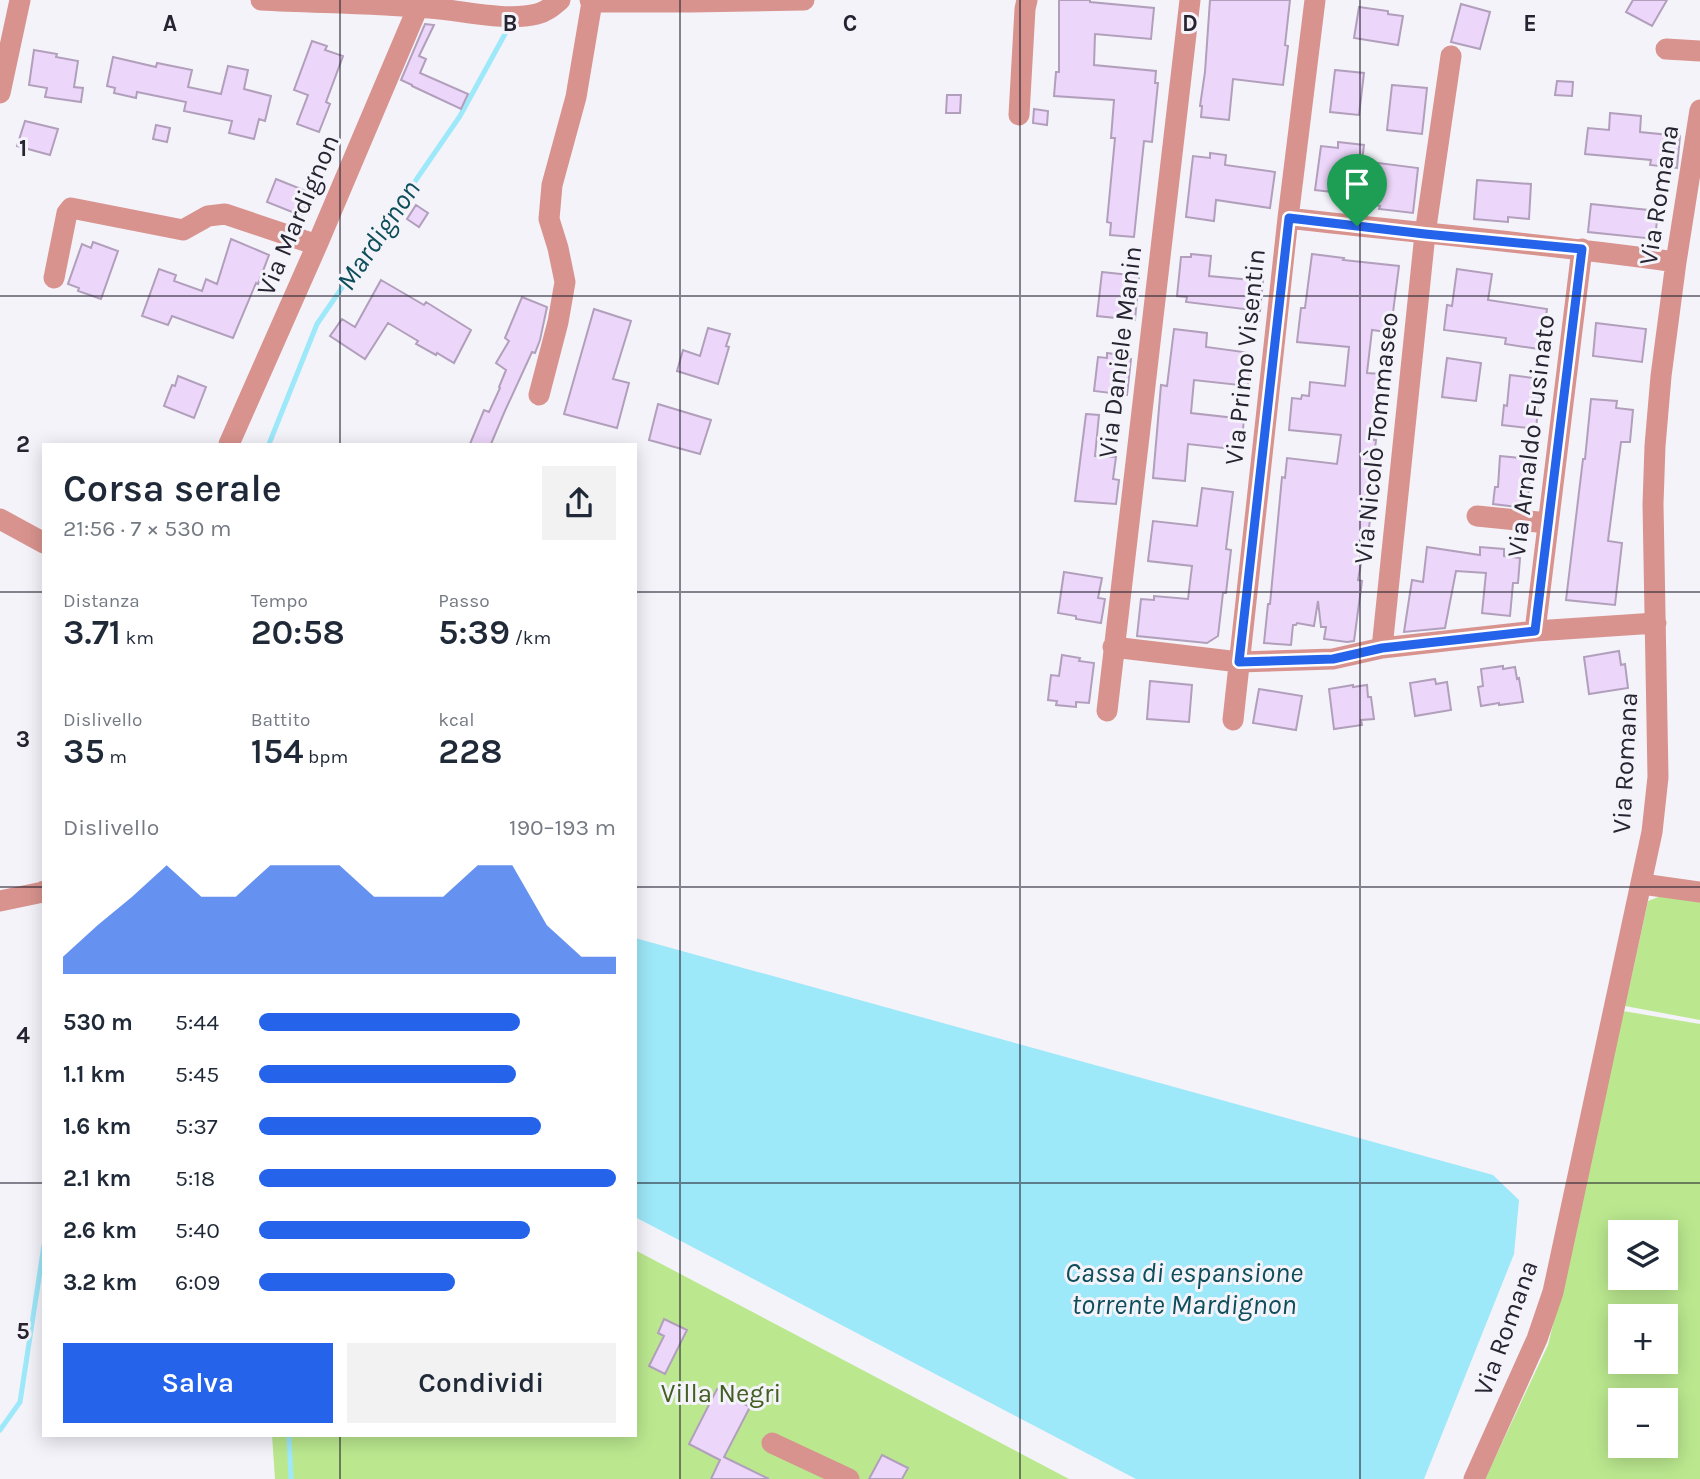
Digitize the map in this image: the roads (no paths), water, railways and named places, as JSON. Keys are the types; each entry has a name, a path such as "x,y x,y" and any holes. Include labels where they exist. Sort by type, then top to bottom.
{"street":[{"path":"0,93 20,0"},
{"path":"261,0 466,7 508,16 537,14 560,0"},
{"path":"539,395 558,322 565,282 549,219 552,185 576,97 591,1 804,0"},
{"path":"1019,115 1027,0"},
{"name":"Via Daniele Manin","path":"1107,710 1190,0"},
{"name":"Via Primo Visentin","path":"1233,720 1315,0"},
{"name":"Via Mardignon","path":"229,443 418,7"},
{"path":"1666,49 1700,51"},
{"name":"Via Nicolò Tommaseo","path":"1382,648 1425,234 1451,56"},
{"name":"Via Romana","path":"1475,1479 1537,1339 1553,1292 1652,832 1658,777 1653,504 1655,446 1676,262 1691,215 1700,110"},
{"path":"54,278 67,213 71,208 183,230 208,216 225,214 317,245"},
{"path":"1289,218 1582,249 1676,262"},
{"name":"Via Arnaldo Fusinato","path":"1535,631 1582,249"},
{"path":"1477,516 1548,523"},
{"path":"0,519 42,542"},
{"path":"1113,647 1239,662 1333,659 1382,648 1535,631 1656,623"},
{"path":"1642,884 1700,892"},
{"path":"0,901 42,891"},
{"path":"772,1443 849,1479"}],"water":[{"name":"Cassa di espansione torrente Mardignon","path":"637,939 1493,1175 1519,1200 1514,1254 1424,1479 1136,1479 637,1218"}],"waterway":[{"name":"Mardignon","path":"269,443 317,324 460,116 505,34"},
{"name":"Mardignon","path":"0,1430 20,1402 42,1258"},
{"path":"289,1437 291,1479"}],"park label":[{"name":"Villa Negri","path":"721,1393"}]}
